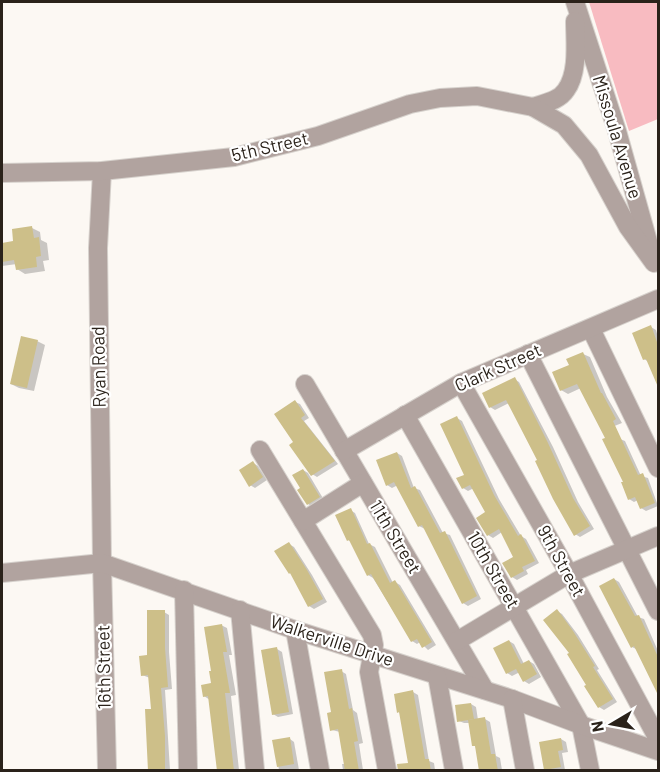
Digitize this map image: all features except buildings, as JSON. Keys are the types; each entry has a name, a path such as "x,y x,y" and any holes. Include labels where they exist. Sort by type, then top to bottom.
{"street":[{"path":"533,106 553,100 566,91 575,64 575,2"},
{"name":"Missoula Avenue","path":"575,2 617,131 656,268"},
{"name":"5th Street","path":"2,173 102,171 234,157 318,136 389,110 440,98 477,96 533,106 564,125 589,155 628,227 656,268"},
{"name":"Ryan Road","path":"102,171 98,248 102,563"},
{"name":"Clark Street","path":"344,451 460,383 658,299"},
{"path":"591,329 658,468"},
{"path":"528,354 658,611"},
{"name":"9th Street","path":"460,383 569,574 658,740"},
{"name":"11th Street","path":"305,384 485,690"},
{"name":"10th Street","path":"405,415 581,725 590,771"},
{"path":"260,450 372,635 374,645 369,672 387,771"},
{"path":"303,521 363,483"},
{"path":"457,641 569,574 658,536"},
{"name":"Walkerville Drive","path":"2,573 102,563 295,630 512,699 658,751"},
{"name":"16th Street","path":"102,563 107,771"},
{"path":"184,590 188,771"},
{"path":"240,610 255,771"},
{"path":"295,630 320,771"},
{"path":"437,676 454,771"},
{"path":"512,699 525,771"}],"shaded area":[{"path":"589,2 658,2 658,119 629,131"}]}
